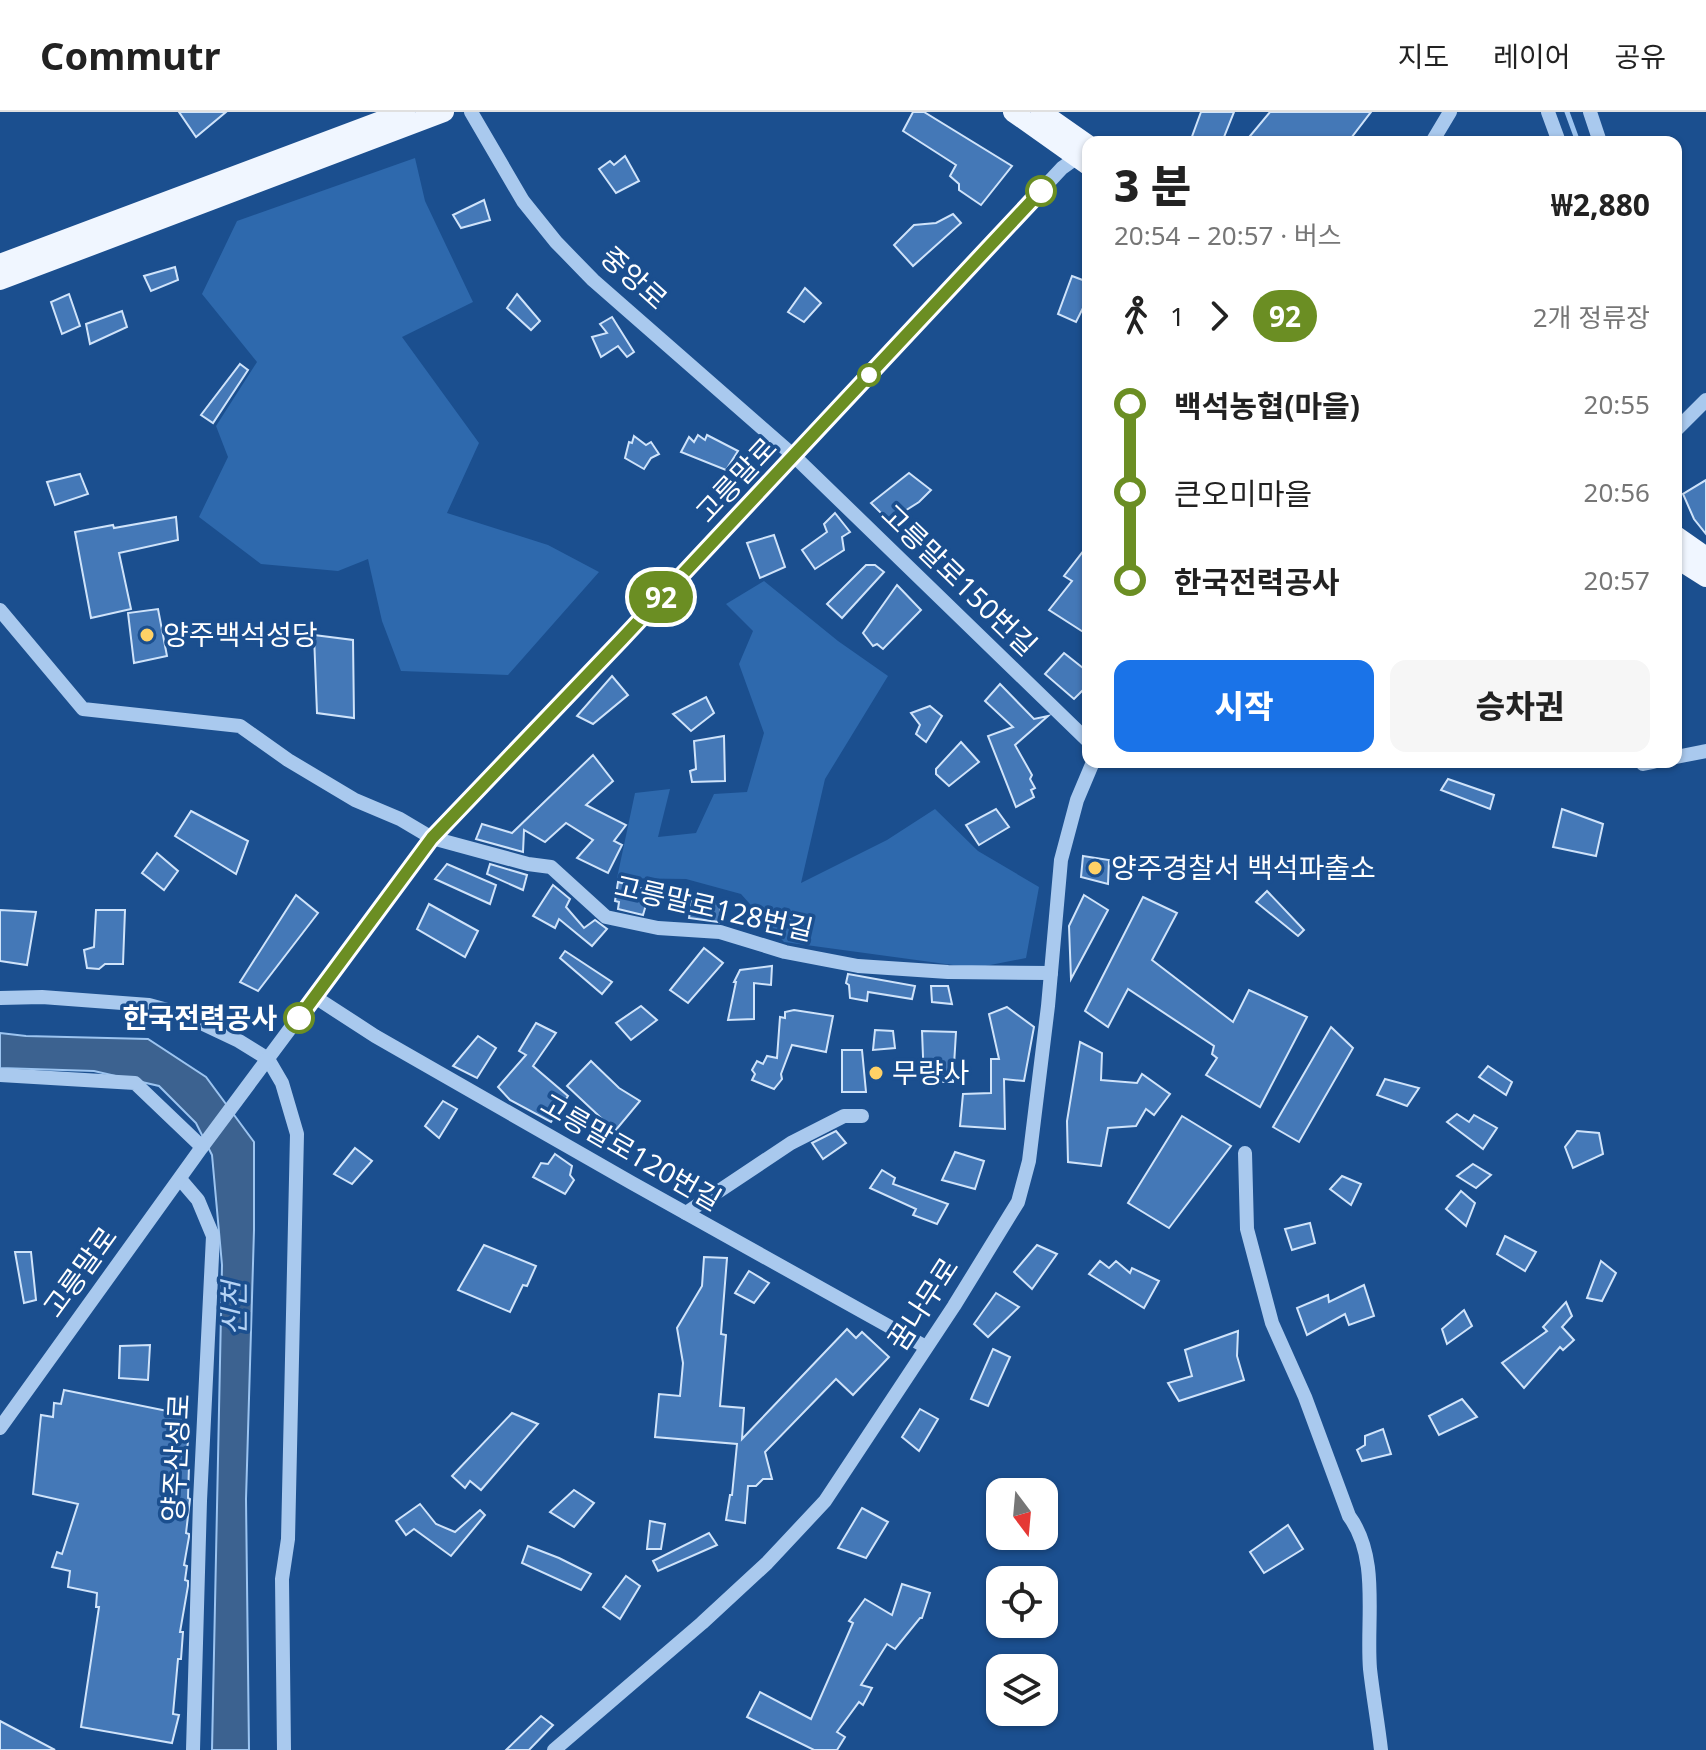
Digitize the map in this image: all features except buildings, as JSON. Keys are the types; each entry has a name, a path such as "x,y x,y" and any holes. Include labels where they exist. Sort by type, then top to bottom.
{"main road":[{"path":"0,264 405,112"},
{"path":"0,280 444,112"},
{"path":"1013,112 1082,155"},
{"path":"1041,112 1082,154"},
{"path":"1682,546 1706,557"},
{"path":"1682,550 1706,577"}],"street":[{"path":"341,137 385,112"},
{"name":"중앙로","path":"471,112 523,201 556,242 593,280 794,456"},
{"path":"1436,136 1450,112"},
{"path":"1548,112 1557,136"},
{"path":"1590,112 1598,136"},
{"name":"고릉말로","path":"0,1428 202,1147 432,838 1062,168 1082,157"},
{"path":"1682,421 1706,400"},
{"name":"고릉말로150번길","path":"794,456 1082,735"},
{"path":"0,610 83,709 240,726 288,760 355,800 400,819 432,838"},
{"path":"1682,756 1706,751"},
{"name":"꿈나무로","path":"554,1750 702,1623 767,1563 825,1501 1018,1202 1029,1161 1061,860 1077,800 1090,768"},
{"name":"고릉말로128번길","path":"432,838 528,864 551,867 606,917 645,926 720,932 785,952 858,966 948,972 1051,973"},
{"path":"0,998 42,997 149,1005 182,1014 239,1041 268,1059 282,1083 297,1134 288,1539 282,1579 284,1750"},
{"name":"고릉말로120번길","path":"315,997 375,1036 926,1347"},
{"path":"0,1075 135,1083 202,1147"},
{"path":"686,1213 791,1143 844,1116 862,1116"},
{"path":"1245,1153 1247,1229 1272,1323 1305,1397 1349,1516 1361,1532 1369,1585 1370,1667 1381,1750"},
{"name":"양주산성로","path":"180,1179 198,1200 213,1236 200,1501 193,1750"}],"shaded area":[{"path":"415,158 425,201 473,302 402,337 479,443 447,513 548,545 599,572 508,675 401,671 382,621 368,559 338,571 261,564 199,517 228,457 216,426 257,362 202,294 237,221"},
{"path":"764,581 838,641 888,676 825,779 801,883 887,840 935,809 978,851 1039,887 1026,958 975,968 784,942 741,894 686,879 617,878 635,793 670,789 658,837 696,833 714,794 747,792 764,733 739,664 753,631 726,604"}],"water":[{"name":"신천","path":"0,1033 148,1039 206,1077 254,1142 246,1499 249,1750 212,1750 222,1265 212,1155 196,1123 159,1086 94,1071 0,1068"}],"waterway":[{"path":"1567,112 1576,136"}],"bus line":[{"name":"92","path":"299,1018 432,838 1041,191"}],"place":[{"name":"양주백석성당","path":"147,635"},
{"name":"양주경찰서 백석파출소","path":"1095,868"},
{"name":"한국전력공사","path":"299,1018"},
{"name":"무량사","path":"876,1073"}]}
